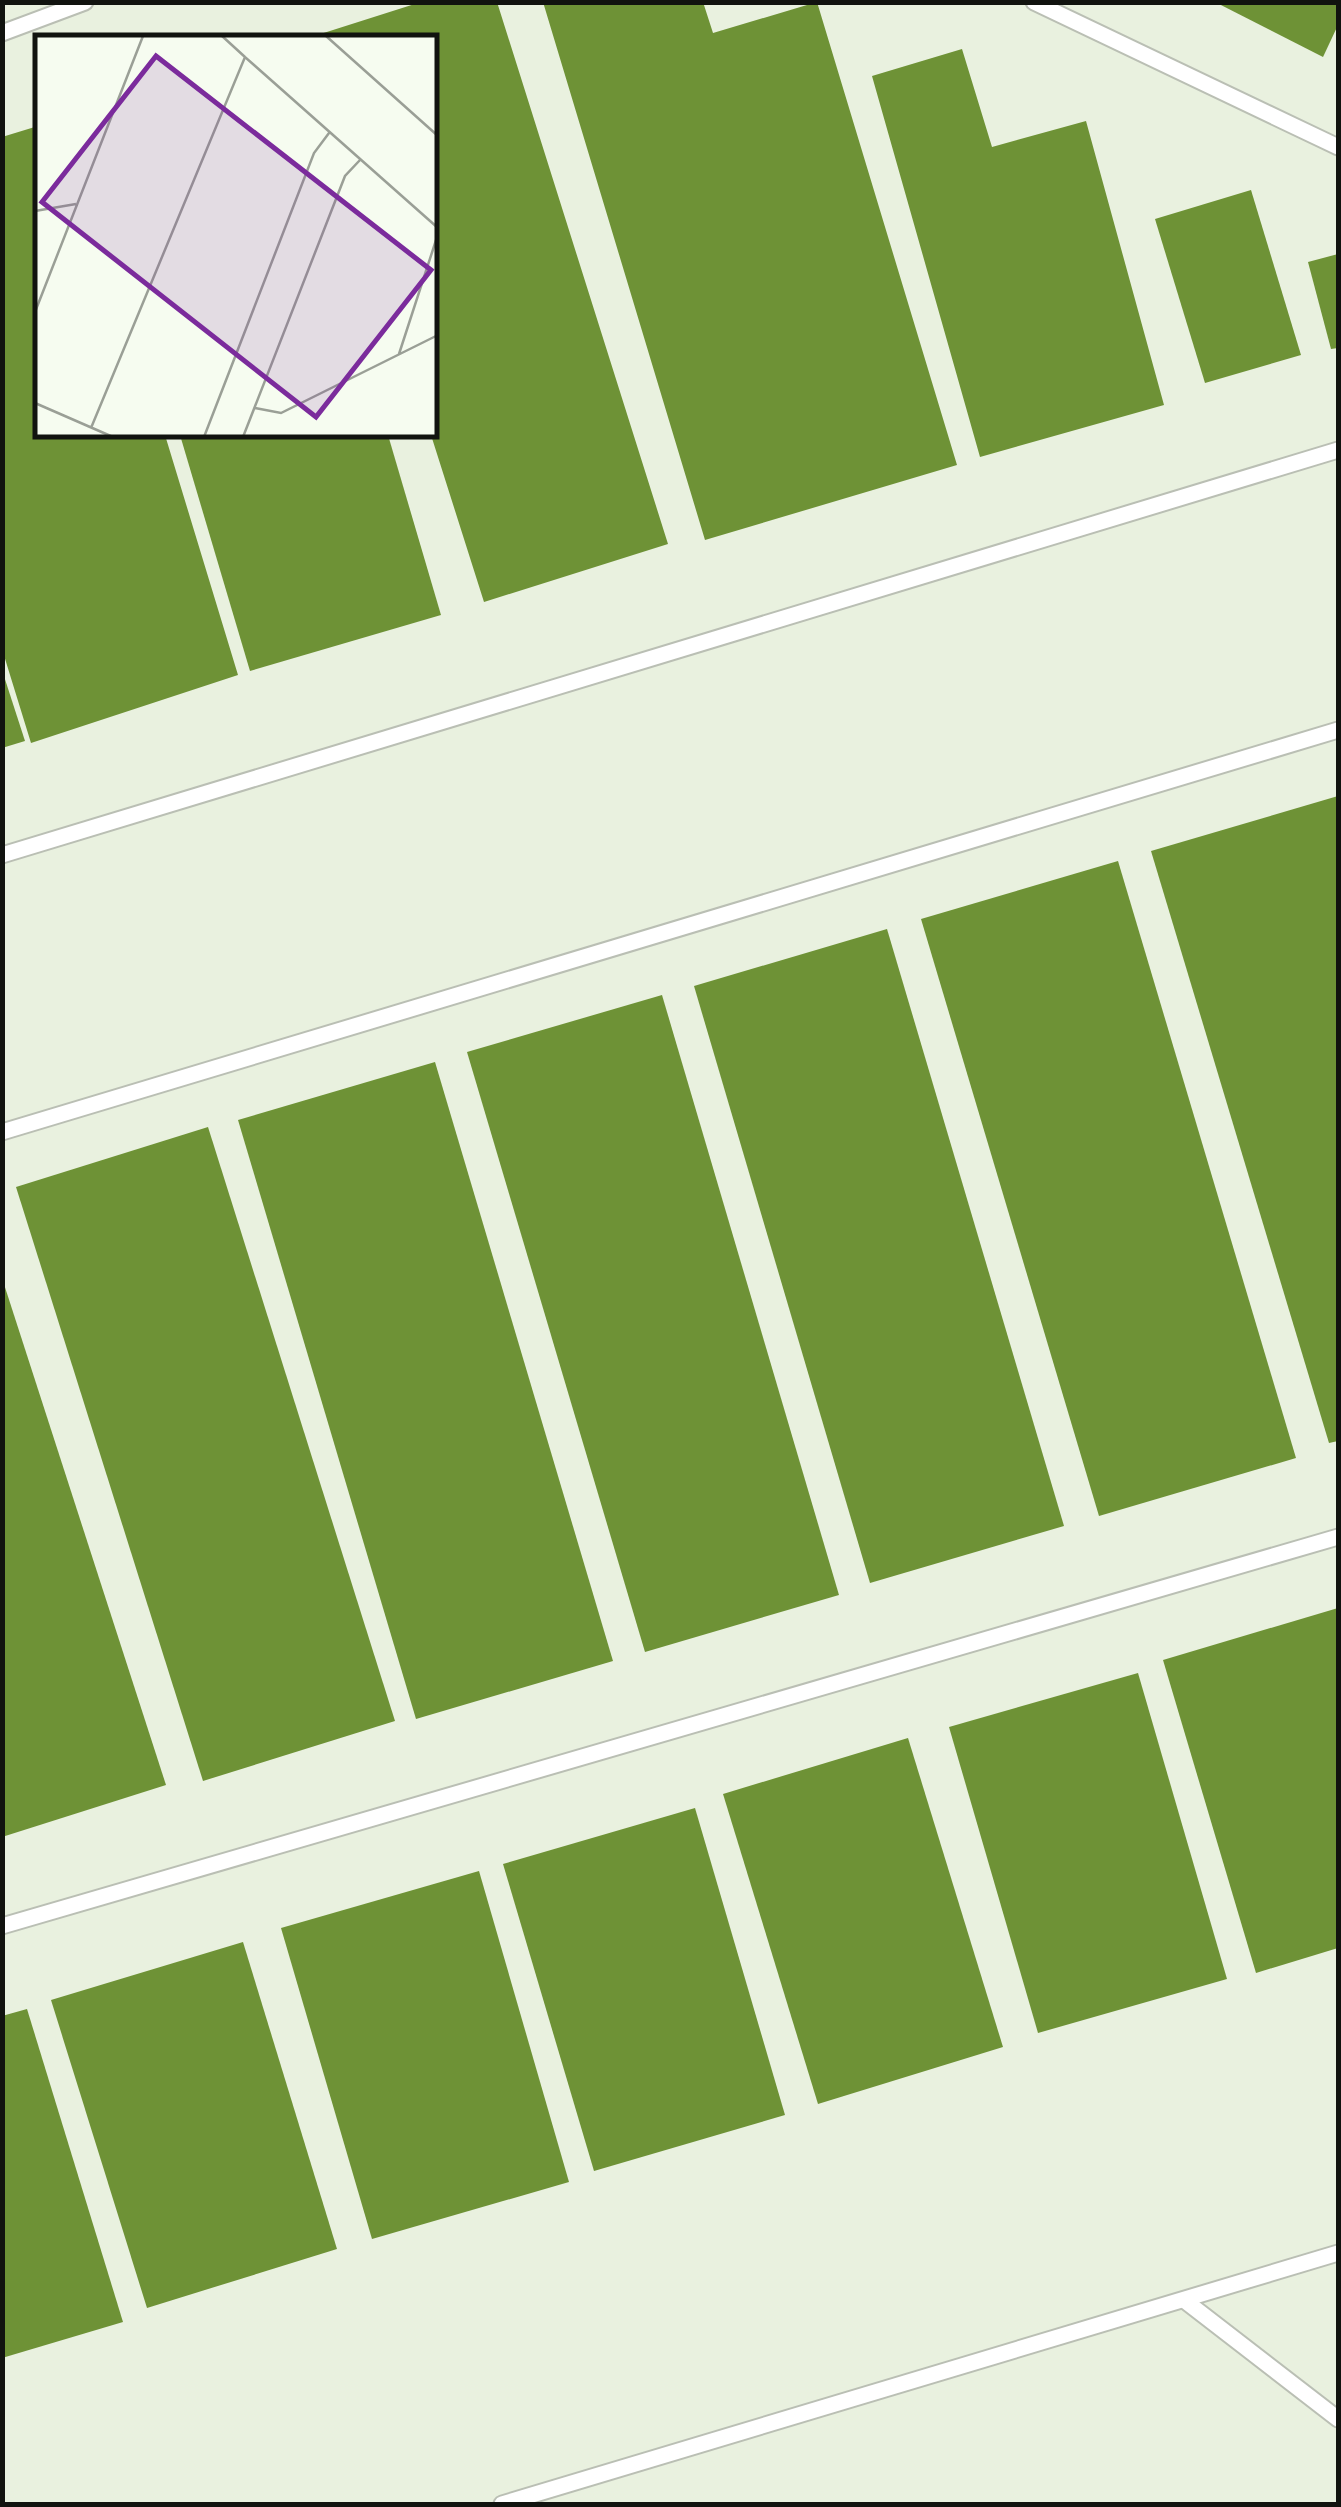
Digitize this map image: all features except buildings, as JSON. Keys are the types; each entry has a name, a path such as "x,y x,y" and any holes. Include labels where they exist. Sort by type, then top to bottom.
{"lane":[{"path":"2,33 85,2"},
{"path":"1034,2 1338,146"},
{"path":"2,855 1338,450"},
{"path":"2,1132 1338,730"},
{"path":"2,1926 1338,1537"},
{"path":"502,2504 1338,2254"},
{"path":"1184,2300 1338,2419"}],"shaded area":[{"path":"3,3 1338,3 1338,2504 3,2504"}]}
